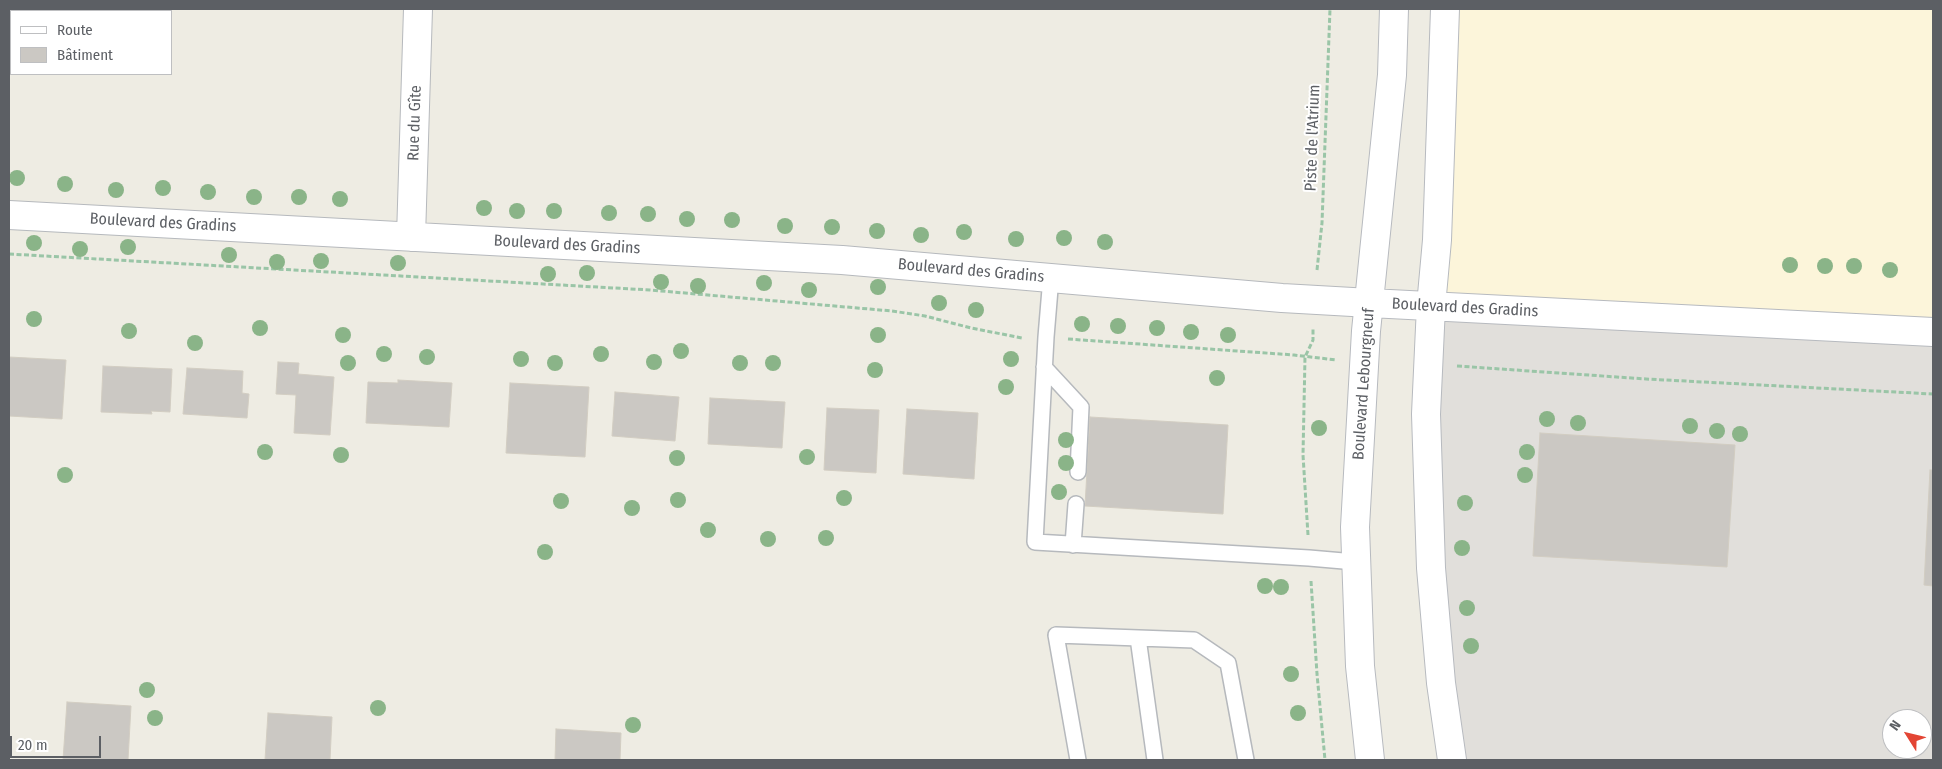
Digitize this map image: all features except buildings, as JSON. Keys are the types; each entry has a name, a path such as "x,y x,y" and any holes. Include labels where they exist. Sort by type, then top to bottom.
{"street":[{"name":"Rue du Gîte","path":"411,236 418,9"},
{"name":"Boulevard Lebourgneuf","path":"1370,760 1360,666 1355,526 1366,331 1392,75 1394,9"},
{"path":"1445,9 1437,240 1431,306 1426,414 1431,568 1441,683 1452,760"},
{"name":"Boulevard des Gradins","path":"9,215 842,260 1282,298 1933,332"}],"lane":[{"path":"1051,277 1044,367 1035,542 1355,562"},
{"path":"1044,367 1081,408 1078,472"},
{"path":"1073,545 1076,504"},
{"path":"1078,760 1056,635 1194,640 1228,663 1246,760"},
{"path":"1138,638 1155,760"}],"path":[{"name":"Piste de l'Atrium","path":"1317,268 1322,223 1330,9"},
{"path":"9,254 650,290 892,311 925,316 971,328 1015,336 1294,355 1331,360"},
{"path":"1471,366 1646,380 1933,394"}],"shaded area":[{"path":"1445,9 1933,9 1933,760 1450,760 1437,240"},
{"path":"1431,306 1933,332 1933,760 1450,760"}]}
